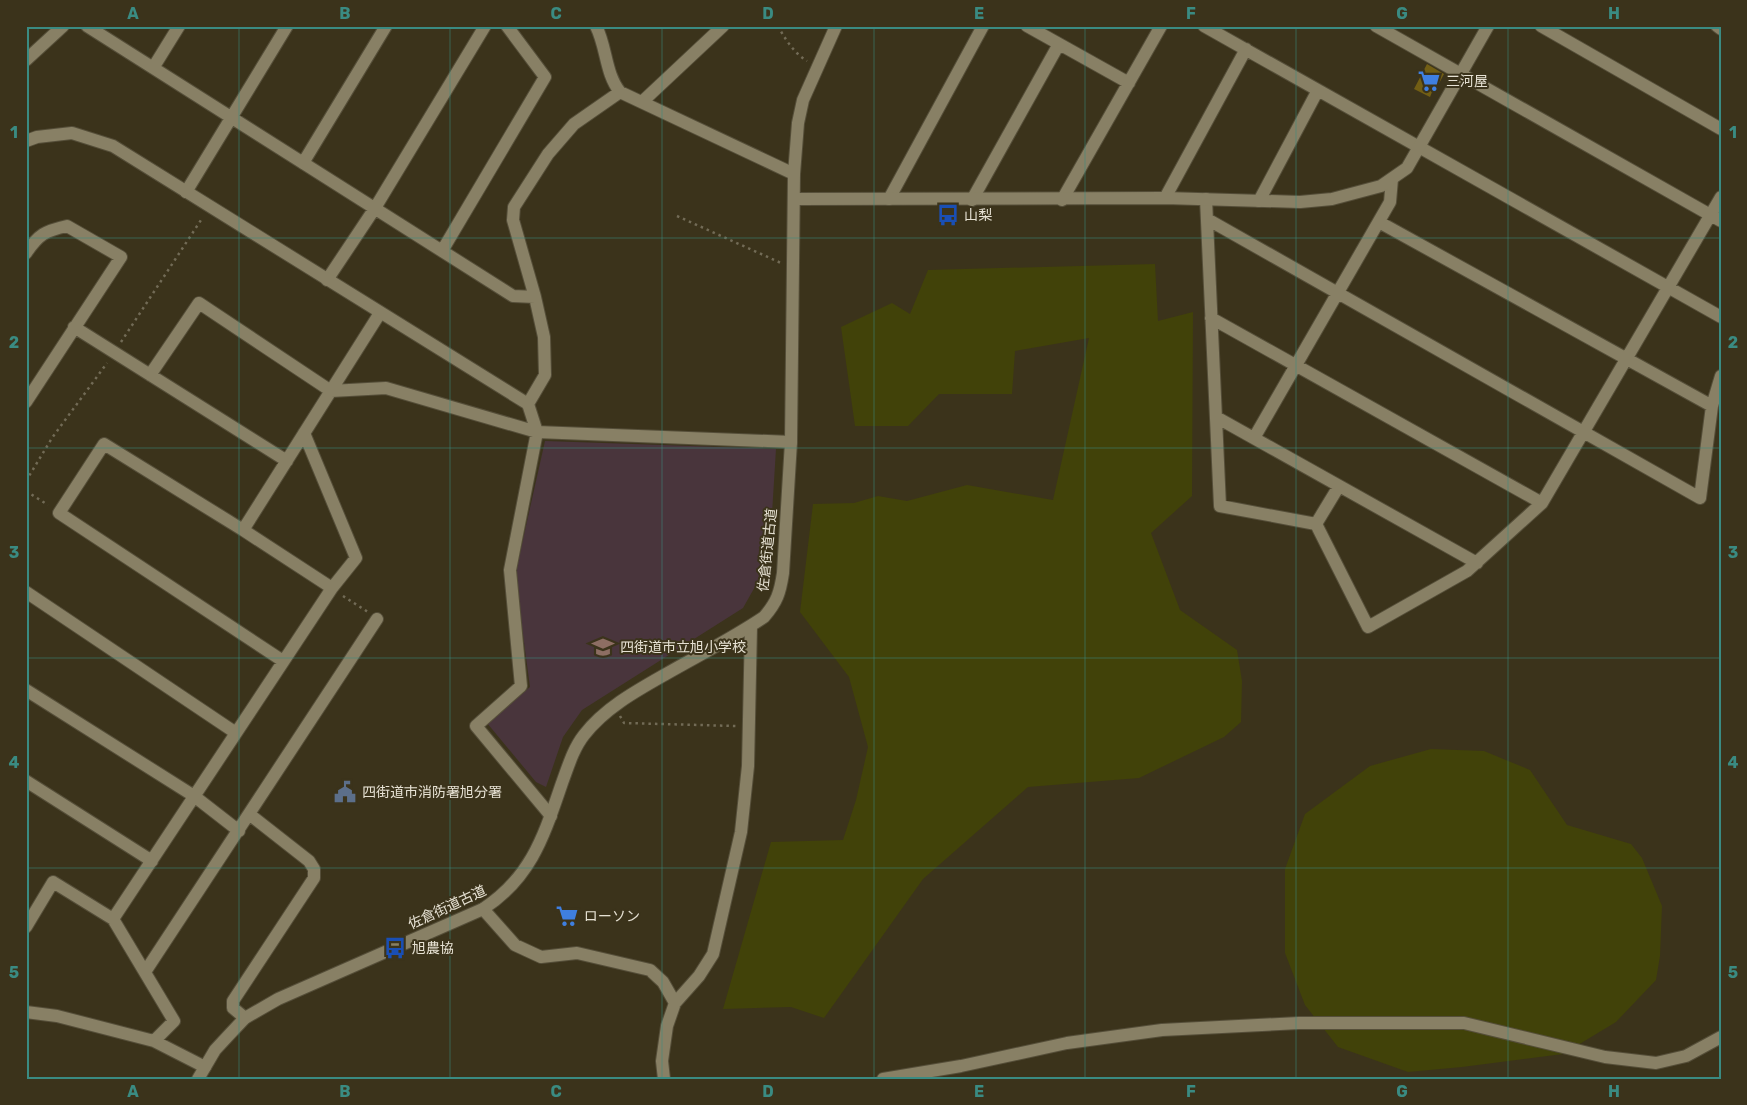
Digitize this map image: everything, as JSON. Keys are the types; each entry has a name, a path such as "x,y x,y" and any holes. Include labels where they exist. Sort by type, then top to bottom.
{"street":[{"path":"26,60 63,26"},
{"path":"87,26 513,296 535,297"},
{"path":"153,68 179,26"},
{"path":"186,192 287,26"},
{"path":"303,163 386,26"},
{"path":"328,280 375,208 486,26"},
{"path":"442,251 545,77 507,26"},
{"path":"596,26 602,40 613,84 620,92 643,101 794,174"},
{"path":"643,101 723,26"},
{"name":"佐倉街道古道","path":"198,1079 215,1050 246,1018 278,999 483,909 500,898 514,884 536,853 572,757 582,737 593,724 631,694 751,626 764,617 776,603 781,589 791,442 794,174 798,123 803,100 836,26"},
{"path":"889,200 983,26"},
{"path":"1027,26 1129,83"},
{"path":"1062,200 1161,26"},
{"path":"1204,26 1721,317"},
{"path":"1376,26 1716,219"},
{"path":"795,200 1165,198 1300,202 1332,199 1381,186 1407,168 1488,26"},
{"path":"1540,26 1721,129"},
{"path":"1717,26 1721,28"},
{"path":"972,200 1059,44"},
{"path":"1165,198 1246,50"},
{"path":"1259,201 1318,90"},
{"path":"528,404 545,375 544,338 535,297 513,220 514,207 548,154 574,124 620,92"},
{"path":"26,141 37,137 72,133 113,146 528,404 537,432 510,570 520,686 476,726 551,816"},
{"path":"1254,438 1390,202 1392,179"},
{"path":"1316,524 1368,627 1467,571 1477,563 1542,504 1669,288 1716,219 1721,197"},
{"path":"1206,199 1220,506 1316,524"},
{"path":"1207,219 1700,498 1712,406 1721,376"},
{"path":"1379,222 1712,406"},
{"path":"26,253 35,239 47,230 67,226 121,258 28,397"},
{"path":"150,375 199,303 331,391 386,388 537,432 791,442"},
{"path":"243,530 380,313"},
{"path":"1211,318 1542,504"},
{"path":"74,327 287,461"},
{"path":"1216,417 1477,563"},
{"path":"113,919 332,588 356,558 304,433"},
{"path":"283,661 59,513 104,444 243,530 332,588"},
{"path":"1316,524 1339,486"},
{"path":"26,592 236,733"},
{"path":"145,972 377,619"},
{"path":"664,1079 662,1061 667,1026 675,1004 699,976 713,954 741,832 748,766 751,626"},
{"path":"26,690 194,796 239,830"},
{"path":"26,781 152,860"},
{"path":"246,1018 233,1008 233,1001 314,878 314,869 309,861 249,814"},
{"path":"26,927 53,882 113,919 174,1021 154,1040"},
{"path":"483,909 515,945 542,957 577,953 650,970 663,982 675,1004"},
{"path":"26,1012 57,1016 154,1040 205,1067"},
{"path":"884,1079 961,1066 1067,1043 1162,1030 1299,1024 1464,1023 1605,1057 1656,1063 1686,1056 1721,1037"},
{"path":"961,1066 961,1079"}],"path":[{"path":"778,26 801,58 818,67"},
{"path":"26,481 52,438 114,353 210,206"},
{"path":"677,216 794,268"},
{"path":"26,491 59,513"},
{"path":"332,588 377,619"},
{"path":"614,706 624,723 749,726"}],"shaded area":[{"path":"1155,264 1158,321 1193,312 1192,496 1151,533 1180,610 1237,650 1242,681 1241,722 1224,737 1139,778 1028,787 923,879 824,1018 791,1007 723,1009 771,842 843,840 856,800 868,747 849,677 800,612 813,504 854,503 878,496 907,501 967,485 1053,500 1089,338 1015,351 1012,394 939,394 908,426 855,426 841,327 892,303 910,314 928,270"},
{"name":"四街道市立旭小学校","path":"545,441 776,449 769,562 743,608 582,710 563,737 546,787 536,782 487,723 530,687 515,575"},
{"path":"1431,749 1484,751 1530,770 1567,825 1631,844 1642,858 1662,906 1660,956 1656,980 1616,1022 1563,1054 1408,1072 1338,1047 1305,1005 1285,953 1285,869 1305,814 1370,766"}],"building":[{"name":"三河屋","path":"1427,64 1444,74 1430,97 1414,89"}],"place":[{"name":"三河屋","path":"1429,81"},
{"name":"山梨","path":"948,215"},
{"name":"四街道市立旭小学校","path":"603,647"},
{"name":"四街道市消防署旭分署","path":"345,792"},
{"name":"ローソン","path":"567,916"},
{"name":"旭農協","path":"395,948"}]}
